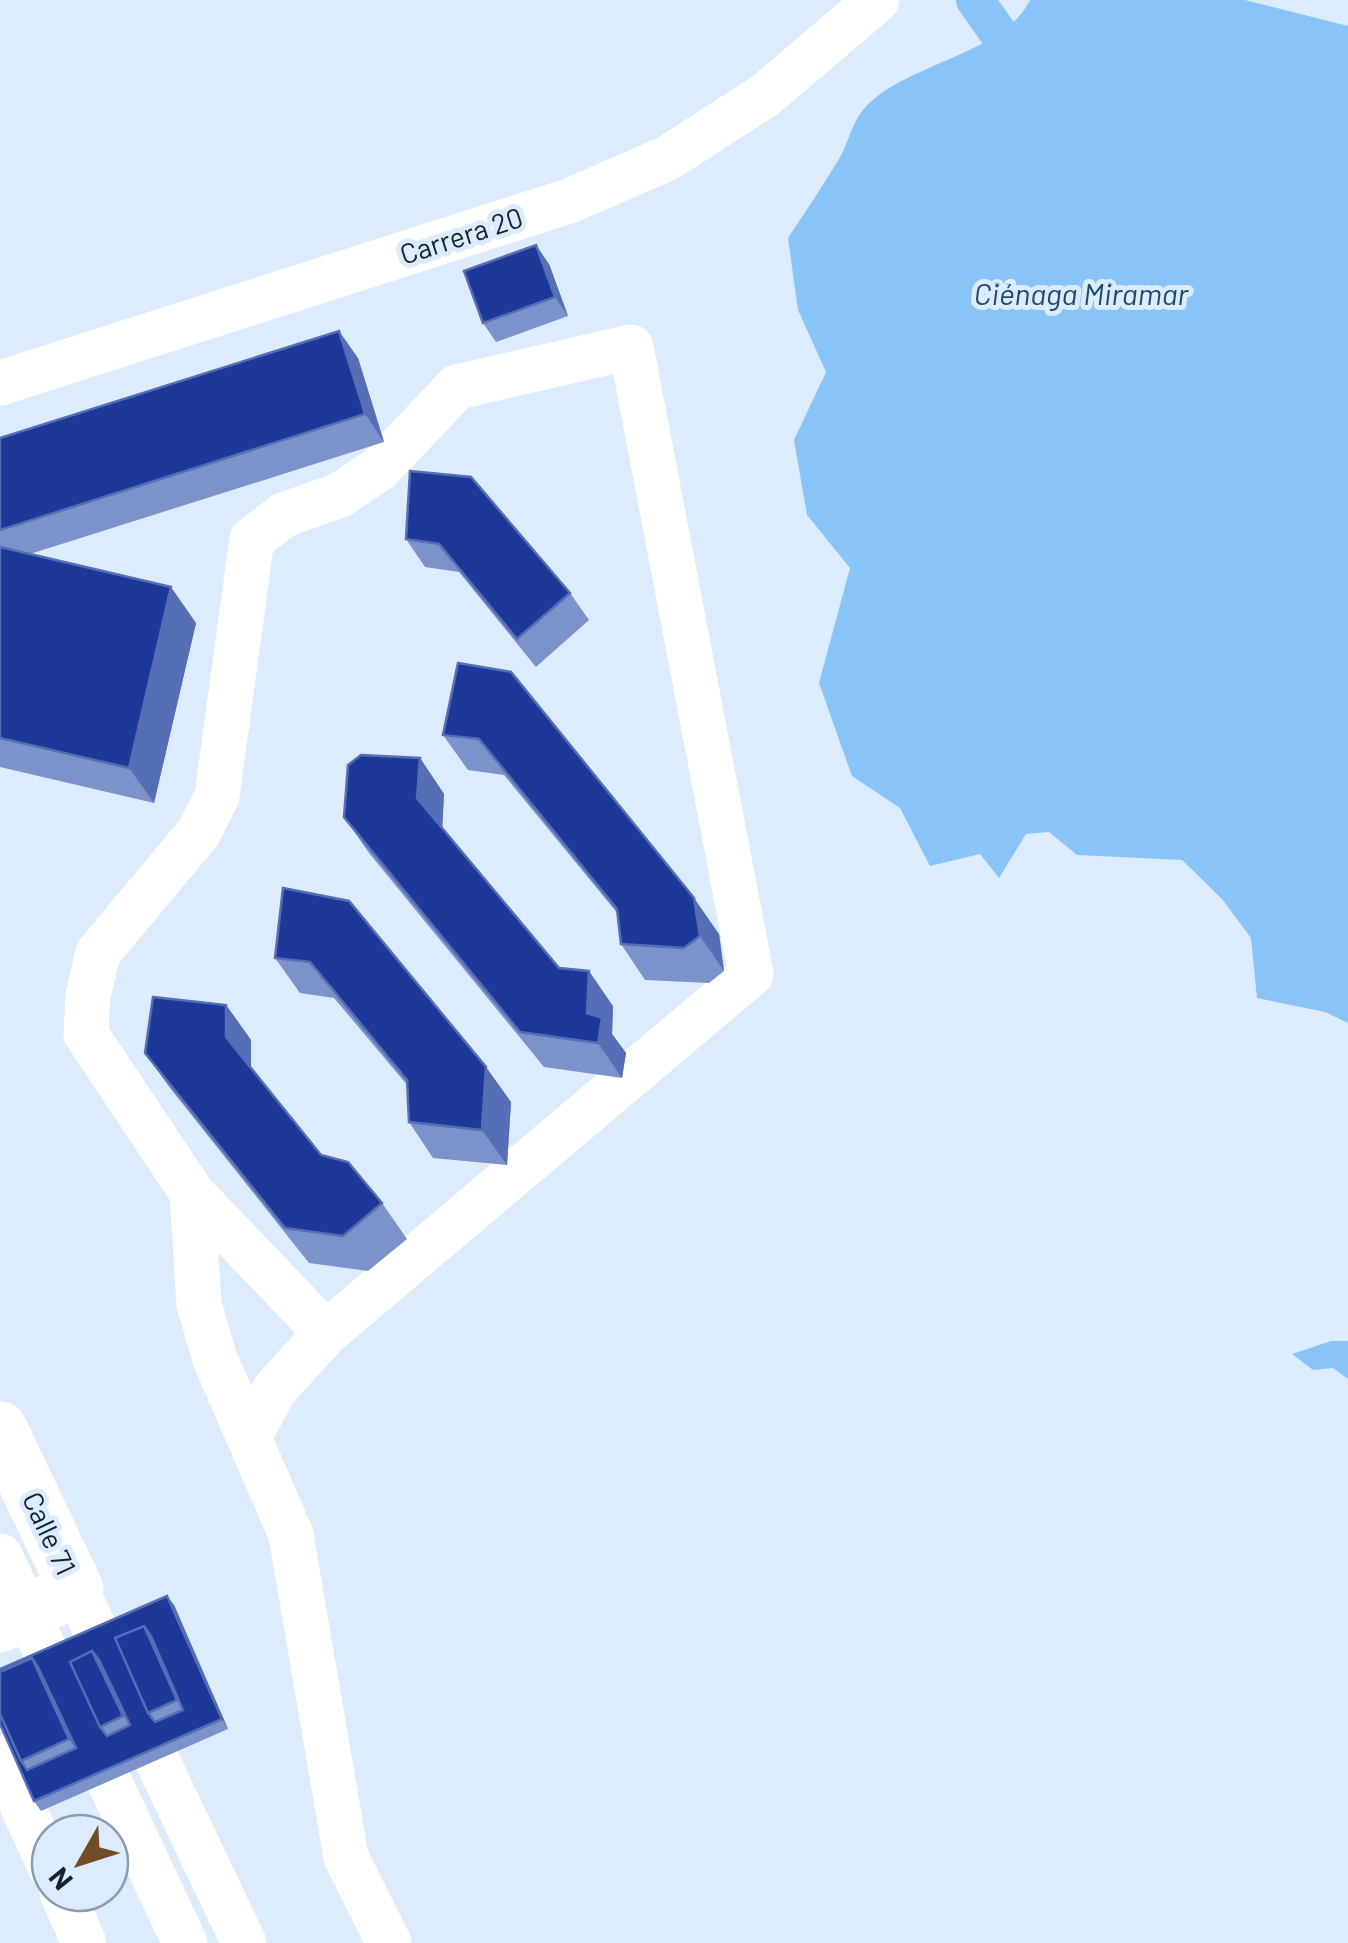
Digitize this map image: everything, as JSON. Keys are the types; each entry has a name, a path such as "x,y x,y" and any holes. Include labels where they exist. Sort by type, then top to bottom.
{"main road":[{"name":"Calle 71","path":"0,1428 76,1589"},
{"path":"26,1632 76,1589"}],"street":[{"name":"Carrera 20","path":"0,383 569,200 668,158 764,96 878,0"},
{"path":"250,1435 275,1389 326,1333 751,974 630,347 457,387 379,470 340,495 284,515 252,539 217,796 199,832 98,953 88,996 86,1034 192,1193 326,1333"},
{"path":"192,1193 200,1304 215,1359 290,1535 304,1590 346,1857 389,1943"},
{"name":"Calle 71","path":"0,1556 26,1632"},
{"name":"Calle 71","path":"76,1589 98,1638"},
{"path":"0,1756 30,1823"},
{"path":"157,1760 244,1943"},
{"path":"110,1781 185,1943"},
{"path":"71,1913 84,1943"}],"water":[{"name":"Ciénaga Miramar","path":"1030,0 1245,0 1348,26 1348,1023 1325,1012 1257,998 1251,938 1222,899 1182,860 1077,855 1049,832 1026,834 999,878 980,854 930,866 900,808 852,776 819,683 850,568 807,515 794,440 826,372 798,310 788,238 839,159 863,110 901,81 998,34 1017,19"},
{"path":"1331,1341 1348,1341 1348,1379 1333,1368 1313,1370 1292,1354"}],"building":[{"path":"536,245 555,297 483,323 464,271"},
{"path":"339,331 365,414 0,530 0,438"},
{"path":"410,471 471,477 570,593 517,639 439,544 406,539"},
{"path":"0,547 171,587 129,768 0,738"},
{"path":"458,663 511,672 694,898 700,936 684,948 621,944 617,909 479,739 443,735"},
{"path":"361,755 420,758 417,798 559,968 589,971 587,1013 602,1018 598,1043 520,1032 344,817 348,765"},
{"path":"283,888 349,901 486,1067 482,1130 409,1122 407,1080 310,962 275,958"},
{"path":"153,997 226,1005 226,1037 321,1155 348,1162 382,1203 343,1236 285,1228 145,1053"},
{"path":"167,1596 222,1719 34,1801 0,1724 0,1714 27,1770 76,1748 32,1658 0,1669","holes":["144,1626 183,1710 155,1722 115,1638","92,1651 130,1725 107,1736 70,1662"]},
{"path":"144,1626 177,1700 148,1713 115,1638"},
{"path":"92,1651 123,1716 100,1727 70,1662"},
{"path":"32,1658 69,1739 21,1761 0,1714 0,1672"}],"waterway":[{"path":"975,0 999,34"}]}
